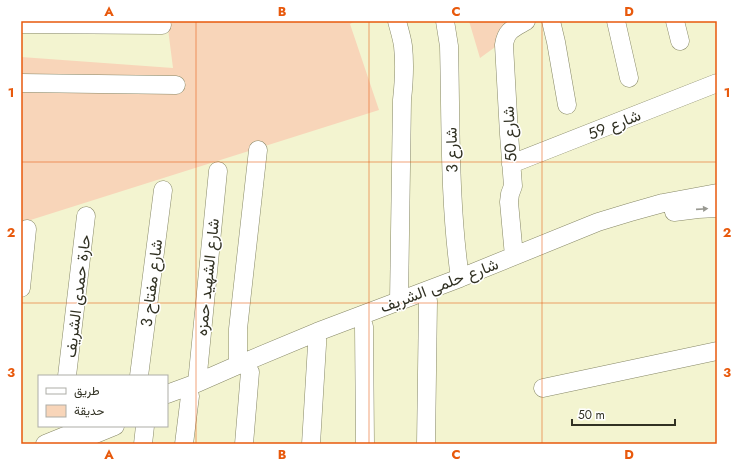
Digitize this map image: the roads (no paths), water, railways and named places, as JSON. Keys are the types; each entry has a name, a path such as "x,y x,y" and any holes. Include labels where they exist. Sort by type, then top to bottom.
{"street":[{"path":"397,21 404,63 399,301"},
{"name":"شارع 3","path":"445,21 449,46 452,202 456,253 460,278"},
{"name":"شارع 50","path":"514,256 509,202 513,186 504,45 505,38 509,32 526,21"},
{"path":"551,21 567,105"},
{"path":"616,21 629,78"},
{"path":"675,21 680,41"},
{"path":"21,24 162,25"},
{"path":"21,83 176,85"},
{"name":"شارع 59","path":"511,164 717,83"},
{"path":"244,444 244,368 238,329 258,150"},
{"name":"شارع الشهيد حمزه","path":"184,444 193,390 218,171"},
{"name":"شارع مفتاح 3","path":"139,375 163,190"},
{"name":"شارع حلمى الشريف","path":"168,405 193,390 317,339 399,301 598,222 663,203 717,193"},
{"name":"شارع حلمى الشريف","path":"317,339 364,326 600,232 665,214 717,208"},
{"name":"حارة حمدى الشريف","path":"67,375 86,216"},
{"path":"21,288 28,229"},
{"path":"426,444 428,301"},
{"path":"364,326 365,444"},
{"path":"311,444 317,339"},
{"path":"543,388 717,351"},
{"name":"شارع حلمى الشريف","path":"168,394 193,390"},
{"path":"59,438 88,435 112,427"},
{"path":"142,444 145,427"}]}
